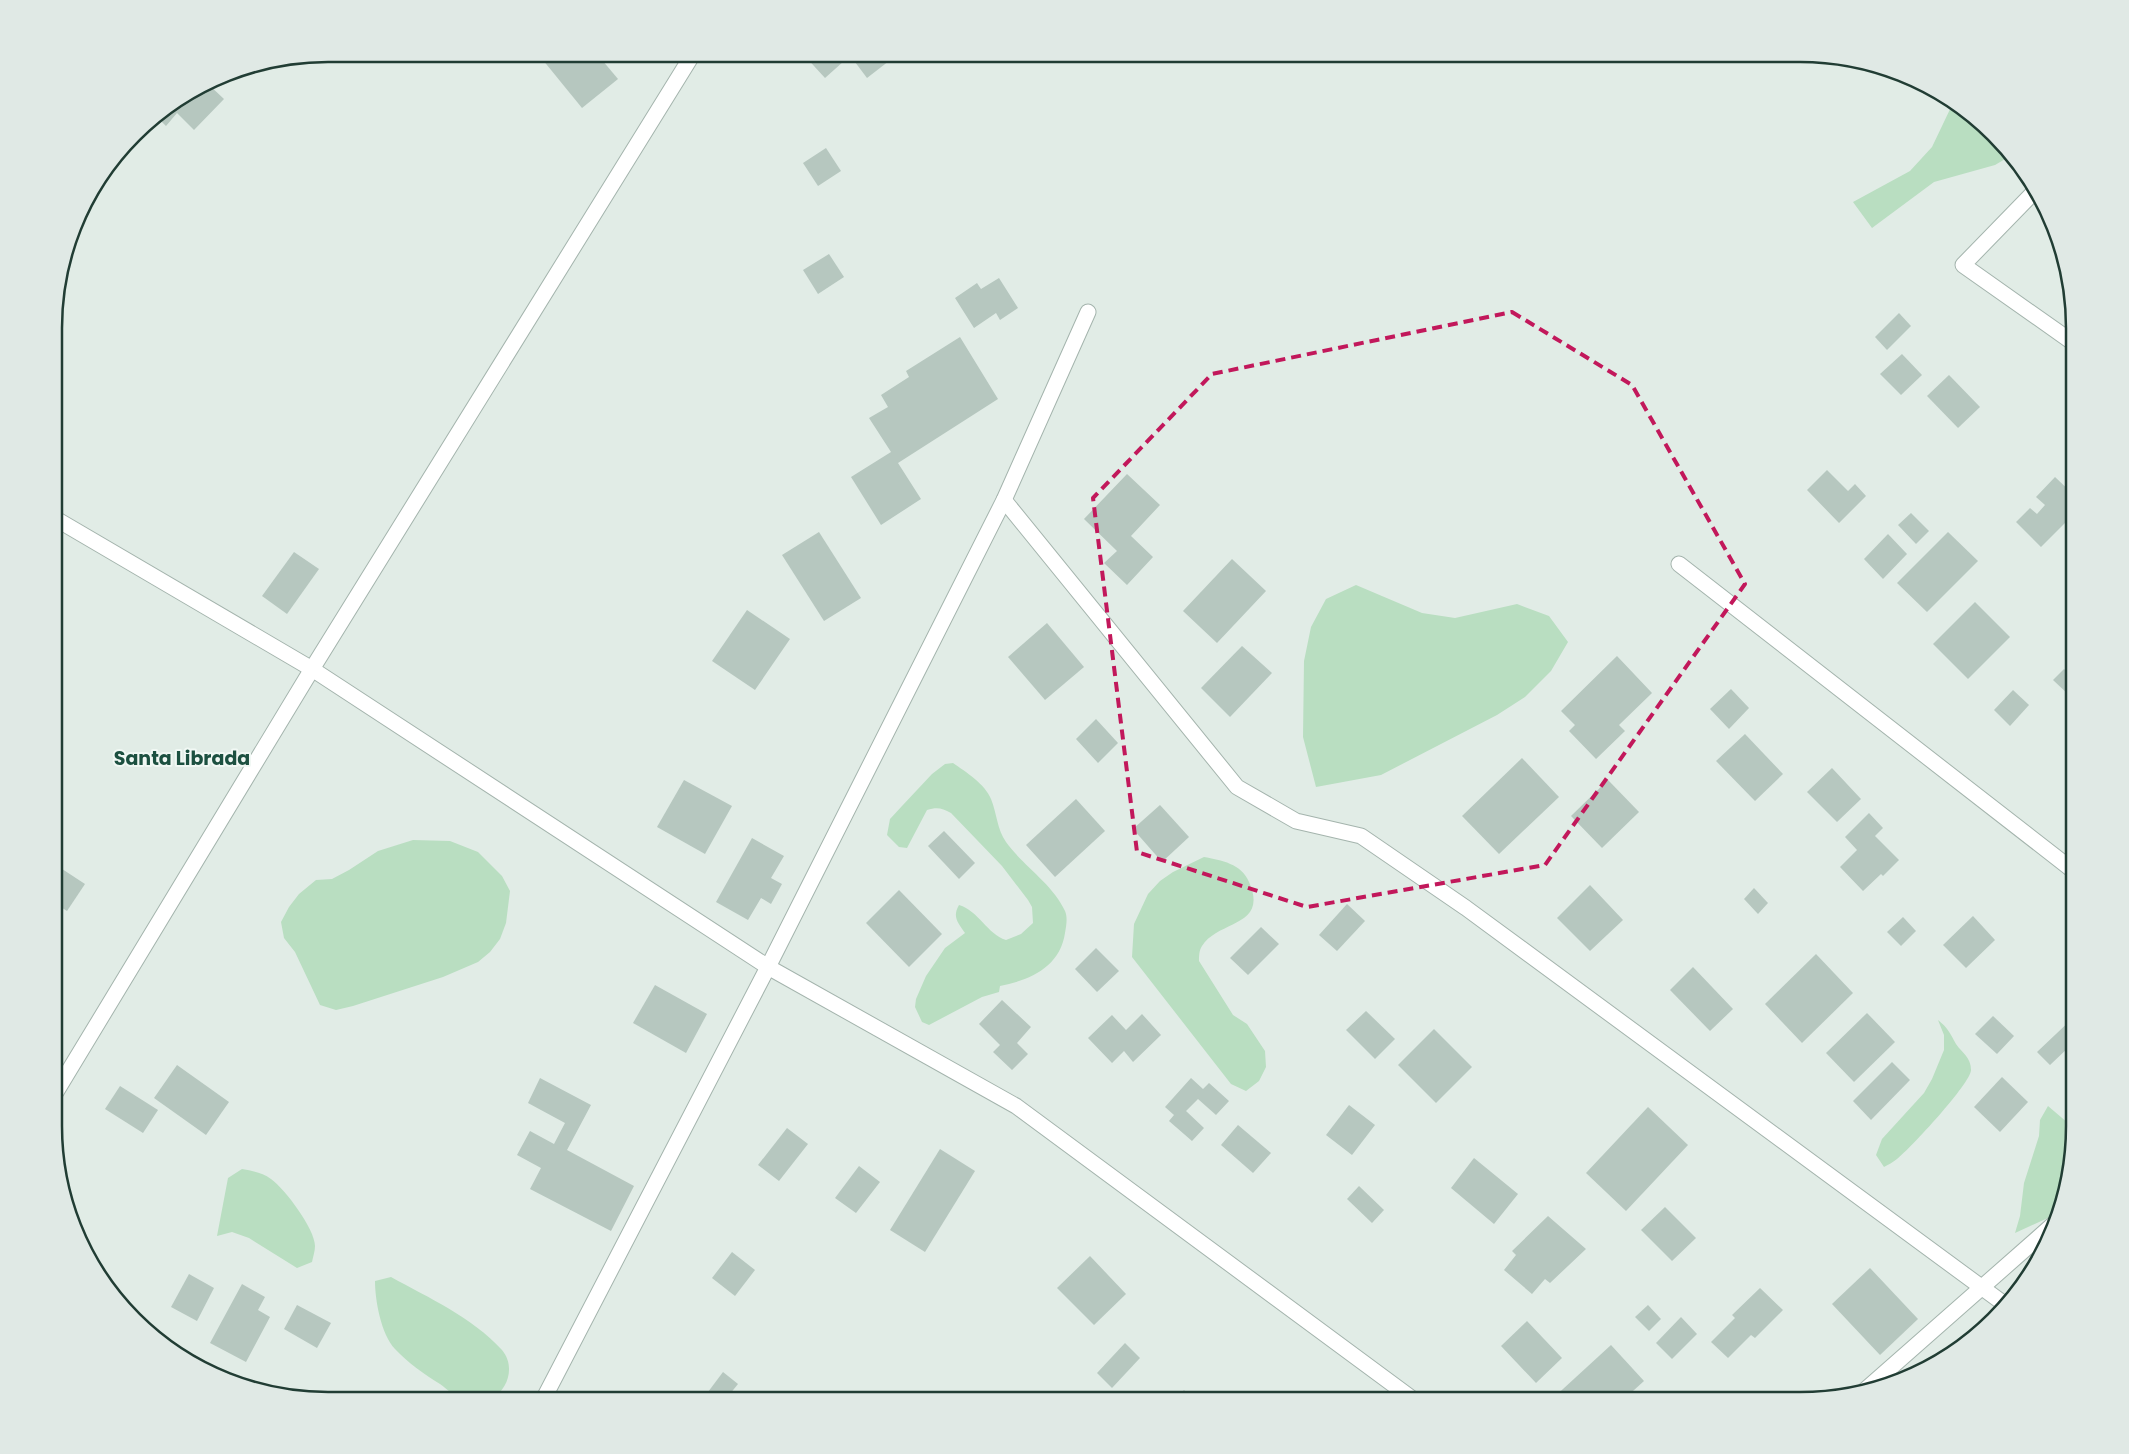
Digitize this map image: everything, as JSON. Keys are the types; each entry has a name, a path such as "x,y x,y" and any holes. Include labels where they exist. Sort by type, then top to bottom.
{"street":[{"path":"62,1082 312,668 688,62"},
{"path":"2031,195 1963,265 2066,338"},
{"path":"547,1392 768,968 1004,500 1088,312"},
{"path":"1004,500 1237,786 1296,821 1361,836 1474,914 2001,1301"},
{"path":"62,522 312,668 768,968 1016,1106 1403,1392"},
{"path":"1679,564 2066,865"},
{"path":"1877,1380 2044,1233"}],"highlighted area":[{"path":"1512,312 1632,385 1745,584 1545,865 1307,907 1137,852 1093,498 1212,374"}],"green space":[{"path":"1950,109 1976,128 2006,159 1995,165 1934,182 1872,228 1853,202 1910,171 1932,147"},
{"path":"1356,585 1422,613 1455,618 1517,604 1549,616 1568,642 1551,671 1525,697 1497,715 1381,775 1316,787 1303,737 1304,661 1311,627 1326,599"},
{"path":"953,763 984,788 991,799 1006,842 1045,883 1059,901 1065,911 1065,933 1057,955 1042,970 1022,980 1000,986 999,992 982,997 929,1025 922,1022 915,1007 916,999 926,976 945,948 965,933 958,923 956,916 959,905 972,912 993,933 1006,940 1021,934 1033,923 1032,907 1028,900 1002,866 951,813 939,808 927,810 907,848 899,847 887,835 890,819 932,774 945,764"},
{"path":"413,840 450,841 478,852 502,876 510,891 506,923 500,939 490,952 478,962 443,977 336,1010 320,1005 295,952 284,938 281,922 289,907 299,894 316,880 332,879 378,851"},
{"path":"1204,857 1224,861 1241,871 1249,882 1253,897 1252,907 1247,915 1209,938 1201,948 1199,958 1199,961 1233,1015 1247,1024 1265,1051 1266,1067 1259,1081 1246,1091 1231,1084 1132,957 1134,924 1148,894 1160,881 1173,872"},
{"path":"1938,1020 1947,1028 1956,1044 1968,1058 1971,1070 1961,1088 1926,1130 1904,1153 1884,1167 1876,1155 1882,1139 1924,1093 1944,1050 1944,1035"},
{"path":"2048,1106 2066,1121 2066,1143 2061,1178 2050,1217 2015,1233 2020,1216 2024,1183 2039,1136 2040,1120"},
{"path":"242,1169 257,1172 268,1177 291,1200 305,1220 314,1239 315,1248 312,1262 297,1268 249,1238 232,1232 217,1236 228,1178"},
{"path":"391,1277 464,1318 490,1338 502,1350 508,1363 508,1376 503,1389 500,1392 450,1392 405,1359 390,1343 386,1335 378,1307 375,1281"}],"building":[{"path":"545,62 604,62 618,79 582,108"},
{"path":"810,62 843,62 825,78"},
{"path":"855,62 888,62 867,78"},
{"path":"213,89 224,99 194,130 177,113 166,126 161,121 166,117 211,90"},
{"path":"826,148 841,171 818,186 803,163"},
{"path":"829,254 844,277 818,294 803,270"},
{"path":"999,278 1018,308 1000,320 996,313 974,328 955,298 977,283 981,289"},
{"path":"1899,313 1911,326 1887,350 1875,337"},
{"path":"960,337 998,399 898,463 921,499 881,525 851,477 891,452 869,418 888,407 881,395 909,377 906,371"},
{"path":"1902,354 1922,375 1901,395 1880,374"},
{"path":"1949,375 1980,407 1958,428 1927,396"},
{"path":"1827,470 1848,491 1855,484 1866,496 1839,523 1807,490"},
{"path":"1127,474 1160,505 1131,536 1153,557 1127,585 1104,563 1117,551 1084,519"},
{"path":"2055,477 2066,487 2066,522 2041,547 2016,522 2030,508 2037,514 2045,505 2036,497"},
{"path":"1911,513 1929,531 1916,544 1898,525"},
{"path":"819,532 861,598 824,621 782,555"},
{"path":"1948,532 1978,561 1927,612 1897,583"},
{"path":"1888,534 1907,554 1883,579 1864,559"},
{"path":"294,552 319,569 287,614 262,596"},
{"path":"1232,559 1266,591 1217,643 1183,611"},
{"path":"1975,602 2010,637 1968,679 1933,644"},
{"path":"747,610 790,639 755,690 712,661"},
{"path":"1047,623 1084,667 1045,700 1008,657"},
{"path":"1242,646 1272,673 1230,717 1201,688"},
{"path":"1617,656 1652,693 1619,725 1625,731 1596,759 1569,731 1575,725 1561,711"},
{"path":"2064,669 2066,671 2066,692 2053,680"},
{"path":"1731,689 1749,708 1729,729 1710,709"},
{"path":"2013,690 2029,705 2010,726 1994,710"},
{"path":"1096,719 1118,743 1098,763 1076,739"},
{"path":"1745,734 1783,774 1755,801 1716,761"},
{"path":"1522,758 1559,797 1499,854 1462,816"},
{"path":"1832,768 1861,799 1837,822 1807,792"},
{"path":"684,780 732,806 705,854 657,827"},
{"path":"1608,780 1639,812 1602,848 1571,816"},
{"path":"1076,799 1105,831 1055,877 1026,845"},
{"path":"1160,805 1189,837 1162,862 1133,829"},
{"path":"1869,813 1883,828 1875,836 1899,860 1883,876 1881,874 1863,891 1840,867 1857,850 1845,837"},
{"path":"944,831 975,863 959,879 928,846"},
{"path":"752,838 784,856 771,878 782,884 771,904 761,898 748,920 716,902"},
{"path":"62,869 85,884 67,911 62,908"},
{"path":"1590,885 1623,920 1590,951 1557,918"},
{"path":"1754,888 1768,903 1758,914 1744,899"},
{"path":"899,890 942,934 909,967 866,923"},
{"path":"1347,904 1365,921 1337,951 1319,935"},
{"path":"1973,916 1995,940 1966,968 1943,945"},
{"path":"1903,917 1916,931 1901,946 1887,932"},
{"path":"1261,927 1279,944 1248,975 1230,958"},
{"path":"1096,948 1119,971 1097,992 1075,969"},
{"path":"1816,954 1853,993 1802,1043 1765,1004"},
{"path":"1693,967 1733,1009 1710,1031 1670,990"},
{"path":"655,985 707,1014 686,1053 633,1023"},
{"path":"1002,1000 1031,1027 1017,1043 1028,1054 1012,1070 993,1052 1000,1045 979,1024"},
{"path":"1366,1011 1395,1039 1375,1059 1346,1030"},
{"path":"1867,1013 1895,1042 1854,1082 1826,1053"},
{"path":"1142,1014 1161,1035 1133,1062 1124,1051 1112,1063 1088,1038 1112,1015 1126,1030"},
{"path":"1993,1016 2014,1036 1997,1054 1975,1034"},
{"path":"2066,1025 2066,1050 2050,1065 2037,1052"},
{"path":"1434,1029 1472,1067 1436,1103 1398,1065"},
{"path":"1892,1062 1910,1080 1871,1120 1853,1101"},
{"path":"177,1065 229,1102 206,1135 154,1098"},
{"path":"2002,1077 2028,1102 2000,1132 1974,1107"},
{"path":"540,1078 591,1105 567,1150 634,1186 611,1231 530,1189 541,1168 517,1155 530,1131 554,1144 565,1123 528,1103"},
{"path":"1191,1078 1203,1089 1209,1083 1229,1101 1216,1115 1198,1099 1186,1111 1204,1128 1192,1141 1169,1121 1174,1115 1165,1107"},
{"path":"120,1086 158,1110 143,1133 105,1109"},
{"path":"1349,1105 1375,1125 1352,1155 1326,1135"},
{"path":"1648,1107 1688,1145 1626,1211 1586,1173"},
{"path":"1238,1125 1271,1153 1253,1173 1221,1145"},
{"path":"787,1128 808,1144 779,1181 758,1165"},
{"path":"940,1149 975,1171 925,1252 890,1230"},
{"path":"1474,1158 1518,1194 1494,1224 1451,1188"},
{"path":"859,1166 880,1182 856,1213 835,1198"},
{"path":"1359,1186 1384,1210 1372,1223 1347,1199"},
{"path":"1665,1207 1696,1238 1672,1261 1641,1230"},
{"path":"1548,1216 1586,1249 1550,1283 1545,1279 1532,1294 1504,1270 1516,1255 1512,1251"},
{"path":"732,1252 755,1270 735,1296 712,1278"},
{"path":"1090,1256 1126,1294 1094,1325 1057,1288"},
{"path":"1870,1268 1918,1319 1880,1355 1832,1304"},
{"path":"189,1274 214,1288 197,1321 171,1307"},
{"path":"242,1284 265,1297 258,1310 270,1317 246,1362 210,1343"},
{"path":"1760,1288 1783,1310 1755,1338 1751,1335 1728,1358 1711,1342 1735,1318 1732,1315"},
{"path":"297,1305 331,1323 317,1348 284,1329"},
{"path":"1648,1305 1661,1319 1649,1331 1635,1317"},
{"path":"1681,1317 1697,1334 1672,1359 1656,1343"},
{"path":"1527,1321 1562,1358 1536,1383 1501,1346"},
{"path":"1125,1343 1140,1358 1112,1388 1097,1373"},
{"path":"1611,1345 1644,1381 1632,1392 1560,1392"},
{"path":"723,1372 738,1384 732,1392 708,1392"}],"district":[{"name":"Santa Librada","path":"182,758"}]}
